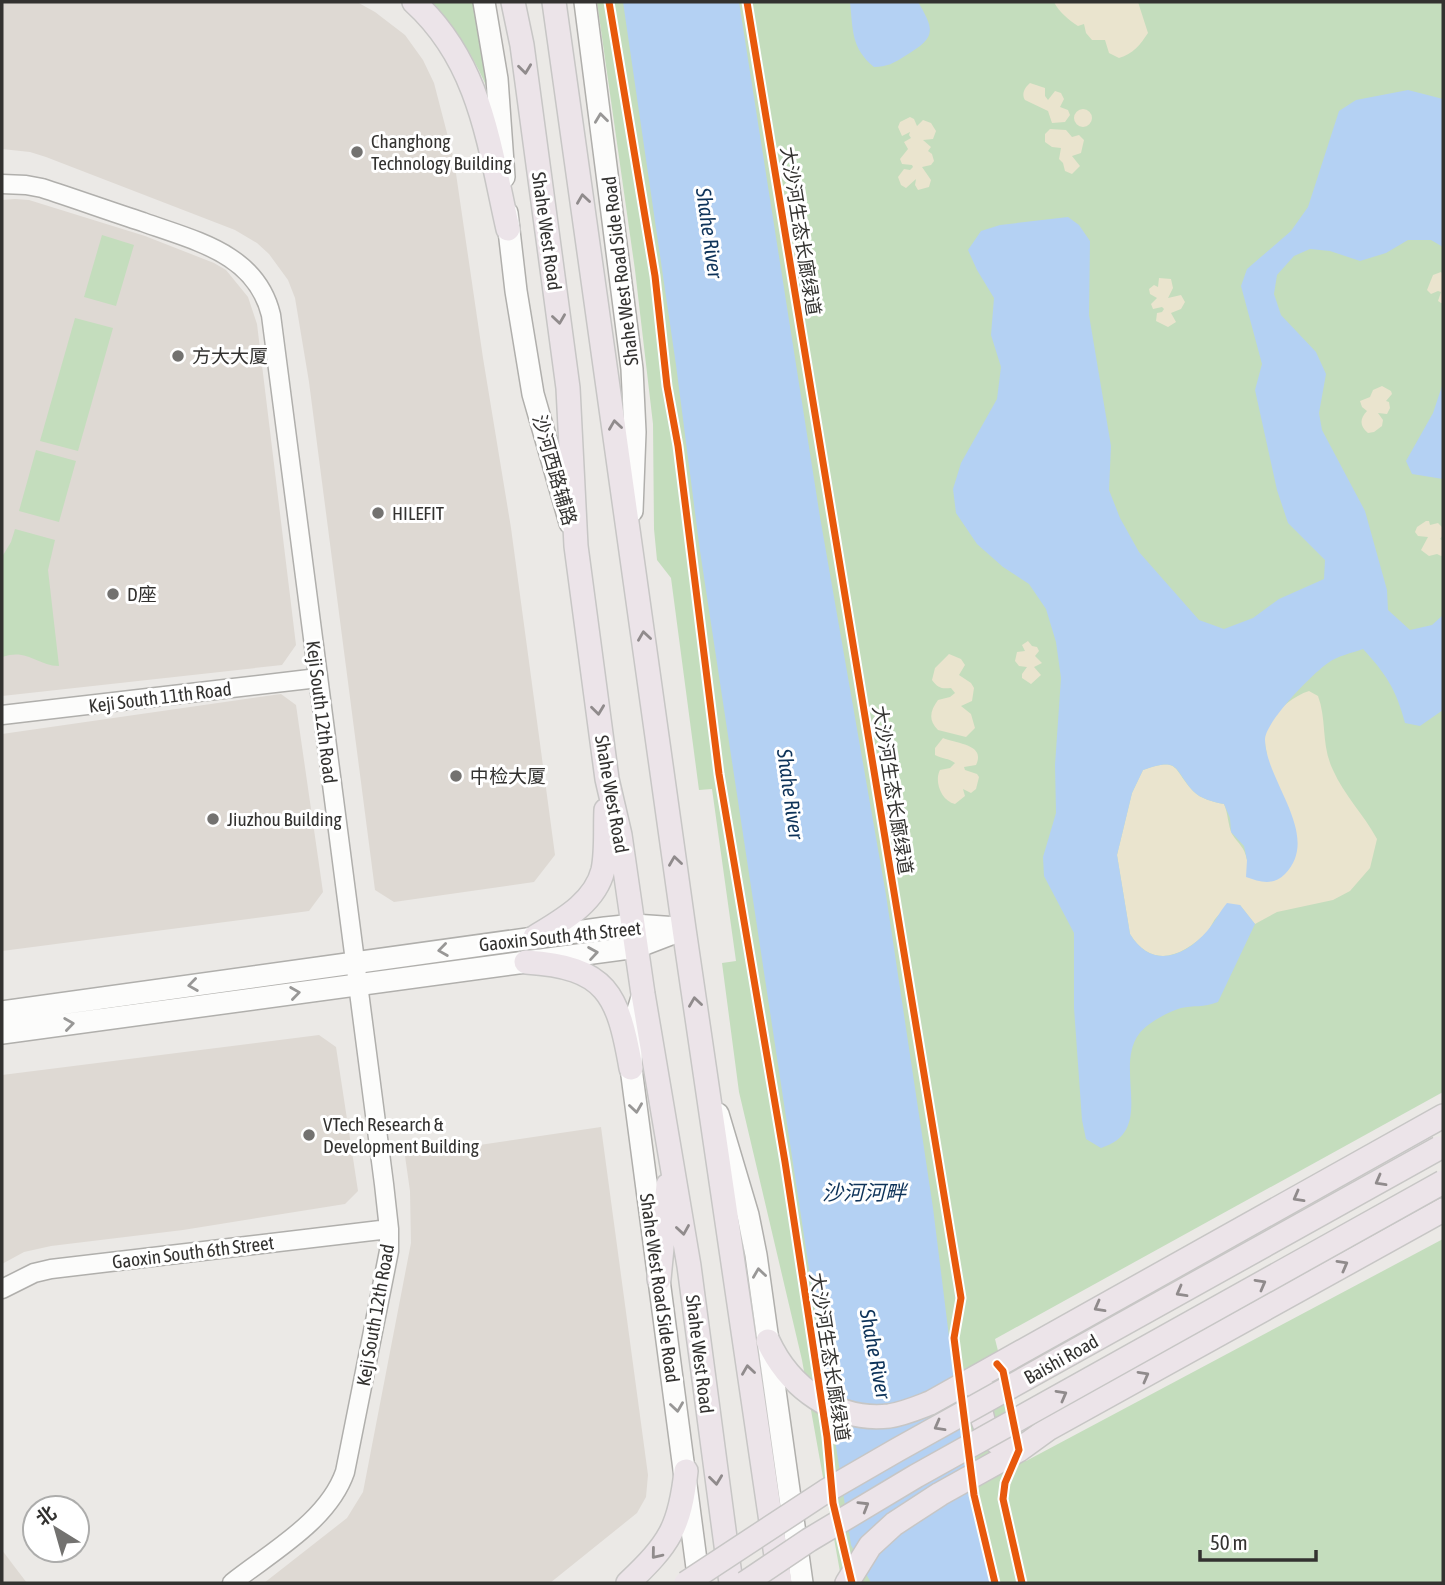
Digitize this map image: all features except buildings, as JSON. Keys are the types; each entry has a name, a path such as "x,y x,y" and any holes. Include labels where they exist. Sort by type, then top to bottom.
{"main road":[{"path":"414,2 449,42 473,85 508,229"},
{"path":"484,2 497,79 508,229 533,394 576,546"},
{"name":"Shahe West Road","path":"513,2 522,45 568,388 576,546 607,779 620,835 643,993 689,1266 731,1583"},
{"name":"Shahe West Road","path":"554,2 632,541 684,929 780,1583"},
{"name":"Shahe West Road Side Road","path":"585,2 634,401 632,541"},
{"path":"535,937 573,912 597,886 603,869 607,779"},
{"name":"Gaoxin South 4th Street","path":"2,1033 526,962 635,936 684,929"},
{"name":"Gaoxin South 4th Street","path":"2,1012 535,937 635,936"},
{"path":"526,962 568,967 598,982 612,999 621,1018 631,1069"},
{"name":"Shahe West Road Side Road","path":"643,993 632,1030 631,1069 699,1583"},
{"path":"705,1070 752,1233 802,1583"},
{"path":"768,1341 790,1375 804,1389 835,1408 868,1416 889,1416 910,1411 1443,1116"},
{"name":"Baishi Road","path":"687,1583 826,1491 1441,1147"},
{"path":"659,1279 670,1150"},
{"name":"Baishi Road","path":"745,1583 809,1540 905,1482 1443,1182"},
{"path":"847,1583 865,1553 894,1524 940,1494 1010,1455 1048,1429 1443,1210"},
{"path":"987,1369 989,1372 981,1387 980,1396 984,1423 990,1436 1010,1455"},
{"path":"628,1583 651,1560 674,1529 682,1506 685,1472"}],"street":[{"name":"Keji South 12th Road","path":"2,184 41,188 198,242 230,257 262,289 271,315 389,1229 389,1251 345,1472 333,1499 313,1520 232,1583"},
{"name":"Keji South 11th Road","path":"2,715 318,678"},
{"name":"Gaoxin South 6th Street","path":"2,1289 34,1273 51,1269 389,1229"}],"shaded area":[{"path":"2,2 357,2 405,35 423,60 434,83 454,160 511,528 555,855 534,882 394,902 375,890 309,382 295,298 288,280 269,254 235,230 46,157 2,149"},
{"path":"2,200 29,200 145,236 214,263 226,270 248,297 257,324 296,645 282,665 2,696"},
{"path":"281,694 296,705 323,892 309,911 2,951 2,734"},
{"path":"319,1035 336,1047 358,1191 345,1204 183,1230 51,1246 24,1252 2,1264 2,1075"},
{"path":"601,1127 648,1475 646,1497 637,1513 550,1583 264,1583 347,1518 363,1492 411,1243 410,1191 405,1156"},
{"path":"2,1550 14,1566 27,1583 2,1583"}],"green space":[{"path":"432,2 476,2 495,106 468,51"},
{"path":"597,2 1443,2 1443,1092 995,1339 1026,1461 1443,1239 1443,1583 842,1583 802,1360 739,1092 722,963 736,961 712,789 699,790 671,578 657,560 653,424 635,270"},
{"path":"102,235 134,245 116,306 84,297"},
{"path":"75,318 113,328 78,451 40,441"},
{"path":"36,450 76,461 59,522 19,511"},
{"path":"15,529 55,540 48,570 59,666 18,654 2,657 2,557"}],"sand":[{"path":"1054,2 1138,2 1148,33 1136,48 1119,58 1109,53 1105,40 1092,40 1086,33 1084,24 1075,24"},
{"path":"1030,83 1045,88 1048,100 1055,91 1061,93 1064,99 1060,107 1068,110 1070,115 1065,122 1052,123 1048,111 1025,100 1024,91"},
{"path":"1079,109 1087,109 1092,118 1090,125 1079,127 1074,122 1074,114"},
{"path":"910,117 917,126 923,120 931,123 936,131 933,139 923,140 931,147 928,151 934,161 931,165 922,167 931,180 929,187 918,190 916,179 906,188 901,185 898,177 904,169 910,170 913,167 902,164 900,159 908,149 904,142 911,138 910,132 902,136 898,127 900,122"},
{"path":"1050,129 1066,130 1072,137 1079,135 1084,140 1081,153 1072,156 1080,166 1072,174 1065,171 1059,159 1061,148 1052,147 1045,142 1045,134"},
{"path":"1441,272 1443,303 1438,301 1441,292 1431,294 1427,290 1433,275"},
{"path":"1159,278 1171,279 1173,288 1168,298 1181,295 1185,302 1181,309 1171,313 1176,322 1168,327 1156,321 1157,313 1164,309 1153,309 1151,304 1157,298 1150,294 1149,289 1154,285 1158,287"},
{"path":"1382,386 1391,391 1392,394 1386,401 1389,402 1390,408 1387,414 1378,413 1383,420 1382,426 1368,433 1362,422 1367,411 1360,401 1370,397 1373,390"},
{"path":"1429,521 1430,525 1438,523 1443,528 1440,539 1443,541 1441,556 1429,556 1421,550 1428,537 1418,536 1415,532 1417,527"},
{"path":"1028,641 1037,647 1039,651 1035,656 1042,663 1034,667 1041,675 1031,684 1022,678 1027,667 1019,666 1015,661 1017,652 1025,651 1022,645"},
{"path":"949,654 961,659 965,665 959,675 974,688 972,701 961,706 971,714 975,728 966,737 938,730 931,719 938,700 955,693 951,688 942,688 932,680 935,668"},
{"path":"1309,691 1318,696 1327,752 1333,770 1377,839 1370,868 1350,891 1333,900 1277,912 1255,924 1240,905 1220,914 1207,932 1178,953 1158,956 1148,952 1130,934 1117,855 1132,793 1143,770 1170,765 1196,794 1224,804 1232,834 1247,860 1267,754 1267,729 1281,708"},
{"path":"943,738 974,749 978,758 976,765 964,767 979,777 976,789 971,793 963,789 965,796 955,804 946,799 938,785 940,770 950,768 955,763 935,755 935,748"}],"water":[{"name":"沙河河畔","path":"623,2 739,2 820,517 886,895 933,1208 969,1497 990,1583 871,1583 851,1545 700,551"},
{"path":"850,2 918,2 928,21 930,34 922,44 894,63 874,67 857,45"},
{"path":"1408,90 1443,99 1443,247 1431,240 1408,240 1386,253 1360,261 1330,251 1310,249 1294,256 1277,275 1274,294 1281,315 1316,352 1326,374 1319,413 1322,430 1365,511 1387,590 1388,610 1410,630 1432,625 1443,615 1443,710 1420,726 1405,723 1389,683 1363,649 1332,661 1301,687 1272,722 1265,740 1268,756 1295,826 1298,843 1295,859 1285,874 1271,882 1246,877 1244,846 1231,832 1230,818 1224,804 1196,794 1170,765 1143,770 1132,793 1117,855 1130,934 1148,952 1169,956 1179,953 1199,939 1211,927 1227,903 1240,905 1255,924 1218,1002 1176,1010 1152,1022 1139,1034 1132,1048 1131,1114 1127,1128 1118,1140 1101,1148 1086,1139 1082,1120 1074,1008 1074,933 1044,876 1043,857 1056,813 1055,765 1061,678 1056,642 1046,609 1029,584 1003,567 977,544 956,513 953,489 961,463 997,399 1001,367 991,335 994,298 968,250 981,231 1000,225 1068,217 1079,225 1090,241 1089,315 1111,446 1109,490 1120,518 1139,552 1199,620 1224,629 1253,618 1279,599 1324,579 1325,560 1288,523 1277,490 1255,390 1262,364 1241,286 1247,269 1291,231 1308,207 1339,111 1356,100"},
{"path":"1443,383 1443,479 1412,474 1406,461 1433,413"}],"cycle path":[{"name":"大沙河生态长廊绿道","path":"609,2 655,276 667,386 678,446 719,774 785,1162 827,1437 833,1503 852,1583"},
{"name":"大沙河生态长廊绿道","path":"747,2 961,1298 954,1338 974,1495 995,1583"},
{"path":"997,1364 1003,1371 1019,1450 1005,1483 1003,1499 1022,1583"}],"place":[{"name":"Changhong Technology Building","path":"357,152"},
{"name":"方大大厦","path":"178,356"},
{"name":"HILEFIT","path":"378,513"},
{"name":"D座","path":"113,594"},
{"name":"中检大厦","path":"456,776"},
{"name":"Jiuzhou Building","path":"213,819"},
{"name":"VTech Research & Development Building","path":"309,1135"}],"water label":[{"name":"Shahe River","path":"709,233"},
{"name":"Shahe River","path":"790,794"},
{"name":"Shahe River","path":"875,1354"}]}
